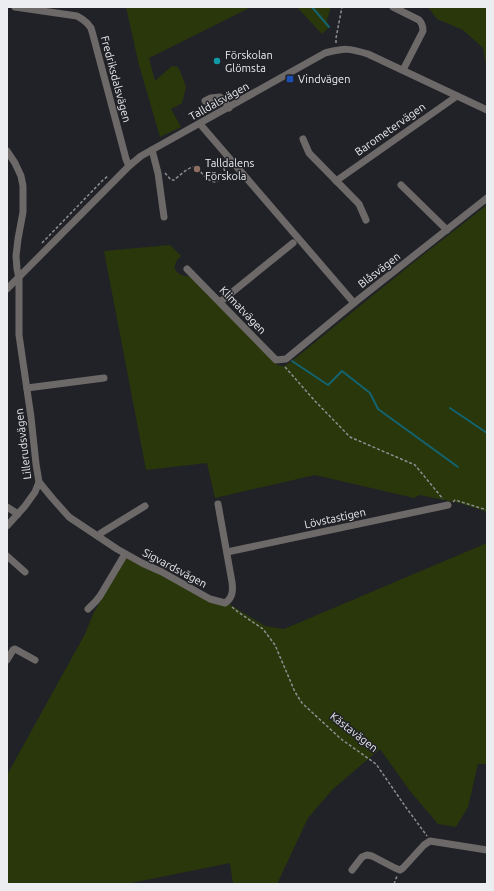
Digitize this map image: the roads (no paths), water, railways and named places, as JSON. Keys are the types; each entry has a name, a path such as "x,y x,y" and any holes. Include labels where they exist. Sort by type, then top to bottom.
{"street":[{"name":"Fredriksdalsvägen","path":"15,7 77,16 91,28 129,166"},
{"path":"393,7 419,20 423,26 423,31 402,70"},
{"name":"Talldalsvägen","path":"7,289 129,166 141,156 325,53 351,49 368,54 487,110"},
{"name":"Barometervägen","path":"336,181 457,96"},
{"path":"205,101 215,97 220,98 224,100 228,108"},
{"path":"200,124 354,303"},
{"path":"303,139 309,153 359,204 366,220"},
{"path":"152,150 158,173 164,217"},
{"name":"Lillerudsvägen","path":"7,151 21,176 23,186 23,212 16,256 19,278 19,335 36,464 40,482 29,500 7,526"},
{"path":"401,185 447,230"},
{"name":"Blåsvägen","path":"283,360 487,198"},
{"path":"220,302 293,243"},
{"name":"Klimatvägen","path":"187,269 276,360 283,360"},
{"path":"27,388 104,378"},
{"name":"Sigvardsvägen","path":"40,482 69,517 125,554 162,572 210,599 223,603 227,602 232,595 233,590 227,552"},
{"path":"218,504 227,552"},
{"name":"Lövstastigen","path":"227,552 448,505"},
{"path":"98,536 145,506"},
{"path":"7,507 18,514"},
{"path":"88,609 100,596 125,554"},
{"path":"7,556 25,572"},
{"path":"7,660 13,650 16,649 35,660"},
{"path":"352,870 362,857 367,855 400,870 430,840 487,850"}],"waterway":[{"path":"312,7 329,27"},
{"path":"292,361 328,385 342,371 370,393 378,409 458,467"},
{"path":"450,408 487,433"}],"place":[{"name":"Förskolan Glömsta","path":"217,61"},
{"name":"Vindvägen","path":"290,79"},
{"name":"Talldalens Förskola","path":"197,169"}]}
